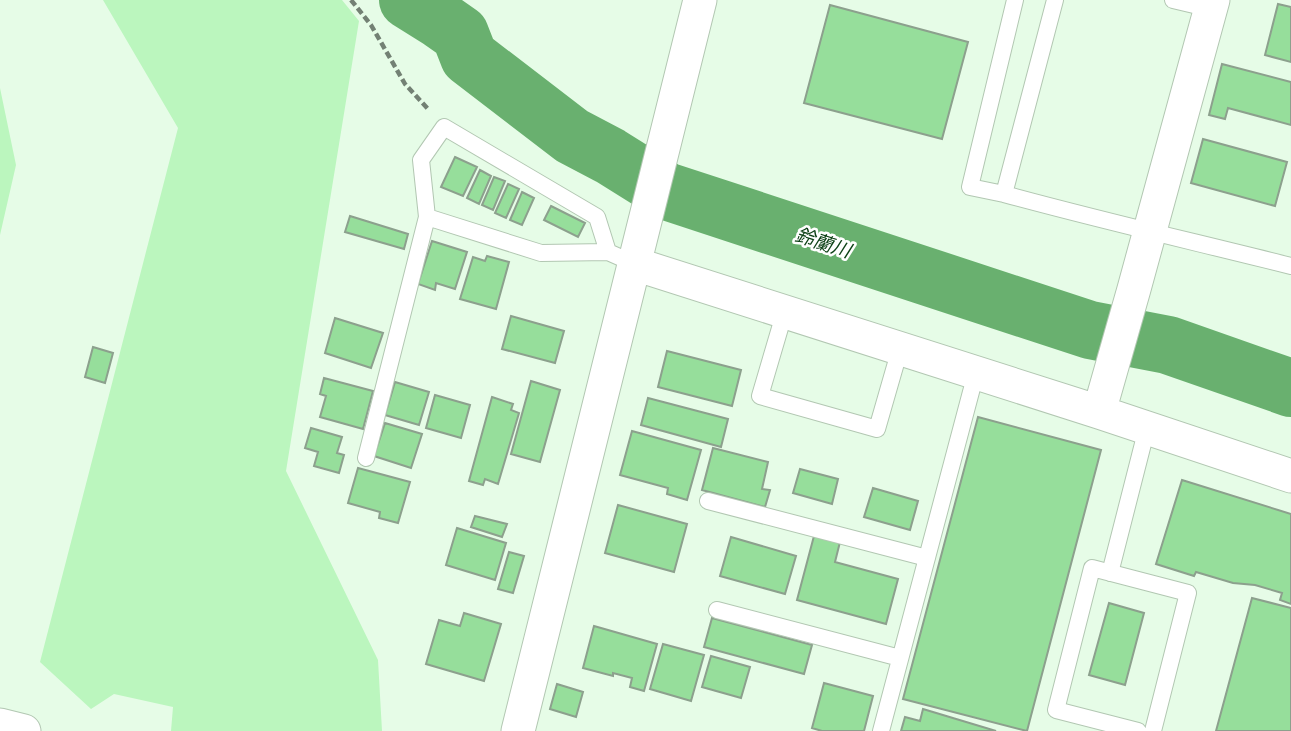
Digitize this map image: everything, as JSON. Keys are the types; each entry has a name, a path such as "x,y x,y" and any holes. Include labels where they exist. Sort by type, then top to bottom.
{"street":[{"path":"519,731 622,258 646,221 700,0"},
{"path":"1099,412 1212,4"},
{"path":"622,258 1291,476"},
{"path":"0,724 24,731"}],"lane":[{"path":"1014,0 970,187 1291,266"},
{"path":"1004,194 1055,0"},
{"path":"1173,0 1212,4"},
{"path":"366,458 428,217 421,160 444,127 597,217 622,258"},
{"path":"428,217 541,253 622,258"},
{"path":"785,311 760,396 877,429 900,349"},
{"path":"881,731 976,373"},
{"path":"1110,573 1147,428"},
{"path":"708,501 927,558"},
{"path":"1138,731 1085,724 1056,710 1092,568 1188,593 1153,731"},
{"path":"717,610 900,658"}],"path":[{"path":"351,0 371,25 405,84 444,127"}],"green space":[{"path":"103,0 342,0 359,21 286,471 378,660 382,731 171,731 173,707 114,694 91,709 40,662 178,128"},
{"path":"0,88 16,165 0,235"}],"building":[{"path":"1278,4 1291,7 1291,62 1265,55"},
{"path":"830,5 968,42 942,139 804,103"},
{"path":"1222,64 1291,82 1291,125 1228,108 1225,119 1209,115"},
{"path":"1203,139 1287,162 1275,206 1191,183"},
{"path":"455,157 477,167 463,196 441,187"},
{"path":"480,170 491,176 479,204 467,198"},
{"path":"494,177 505,181 493,210 482,205"},
{"path":"508,184 519,189 506,218 495,213"},
{"path":"522,192 534,198 522,225 510,220"},
{"path":"551,206 585,223 578,237 544,220"},
{"path":"350,216 408,234 404,249 345,232"},
{"path":"432,241 467,252 455,289 436,283 435,290 418,284"},
{"path":"487,256 509,262 496,309 460,299 473,257 485,261"},
{"path":"511,316 564,331 555,363 502,349"},
{"path":"335,318 383,333 371,368 325,353"},
{"path":"93,347 113,353 105,383 85,377"},
{"path":"667,351 741,370 732,406 658,387"},
{"path":"324,378 373,391 363,429 320,417 326,396 320,394"},
{"path":"531,381 560,390 540,462 511,454"},
{"path":"395,382 429,392 419,425 385,415"},
{"path":"435,395 470,405 461,438 426,428"},
{"path":"492,397 513,404 511,410 519,413 498,484 485,479 483,485 469,481"},
{"path":"648,398 728,419 721,447 641,425"},
{"path":"978,417 1101,450 1027,731 903,699"},
{"path":"385,423 422,434 411,468 374,456"},
{"path":"311,428 342,437 337,453 344,455 339,473 314,466 318,452 305,448"},
{"path":"632,431 701,450 687,500 667,494 668,488 620,475"},
{"path":"713,448 768,462 762,489 770,490 765,507 702,490"},
{"path":"358,468 410,482 398,523 379,518 380,512 348,503"},
{"path":"800,469 838,479 832,504 793,493"},
{"path":"1182,480 1291,514 1291,604 1280,600 1282,593 1255,585 1233,583 1196,572 1194,576 1156,564"},
{"path":"873,488 918,501 910,530 864,517"},
{"path":"618,505 687,524 674,572 605,553"},
{"path":"475,516 507,524 502,537 471,527"},
{"path":"457,528 506,543 495,580 446,565"},
{"path":"814,536 840,542 835,562 898,579 886,624 797,600"},
{"path":"731,537 796,556 785,594 720,576"},
{"path":"509,552 524,556 513,593 498,589"},
{"path":"1252,598 1291,608 1291,731 1216,731"},
{"path":"1109,603 1144,613 1125,685 1089,675"},
{"path":"464,613 501,624 484,681 426,664 439,620 460,626"},
{"path":"712,618 812,645 804,674 704,647"},
{"path":"594,626 657,644 644,691 630,687 632,678 583,668"},
{"path":"663,644 704,655 691,701 650,689"},
{"path":"711,656 750,667 741,698 702,687"},
{"path":"824,683 873,696 864,731 822,731 812,728"},
{"path":"557,684 583,692 576,717 550,709"},
{"path":"923,709 996,731 901,731 905,717 920,721"}],"waterway":[{"name":"鈴蘭川","path":"408,0 460,34 469,57 572,136 666,191 1090,330 1168,345 1291,388"}]}
